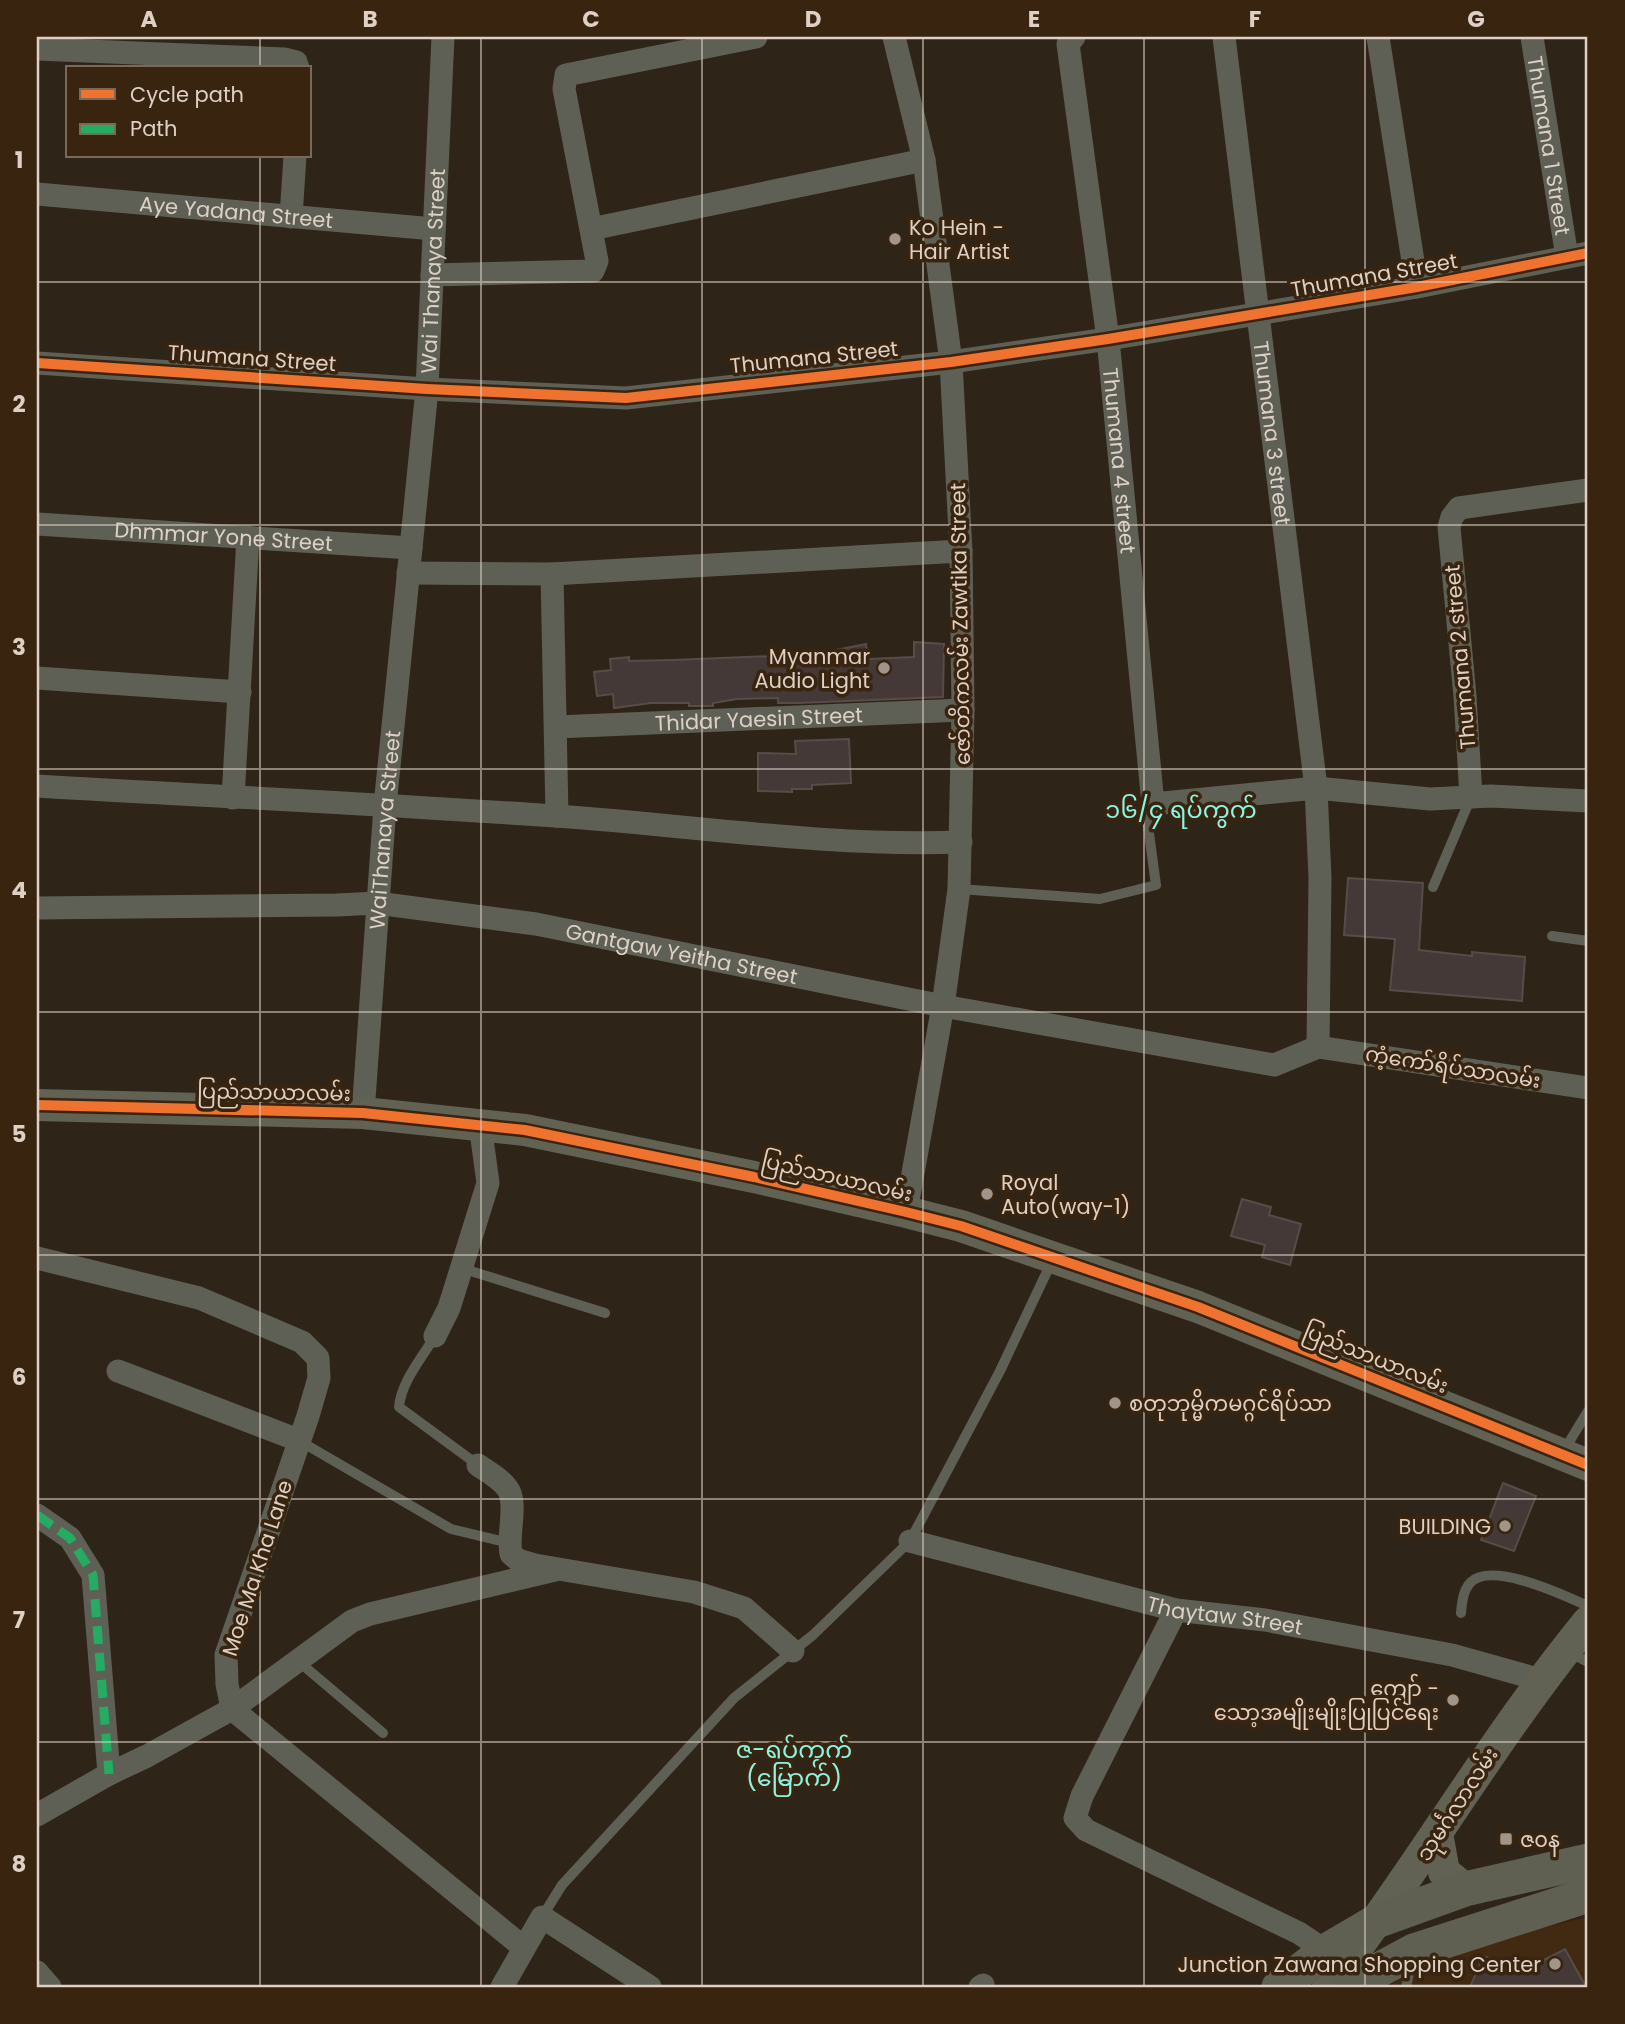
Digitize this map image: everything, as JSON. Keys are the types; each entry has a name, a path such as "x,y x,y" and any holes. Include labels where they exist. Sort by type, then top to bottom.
{"main road":[{"path":"1291,1984 1326,1951 1379,1920 1465,1889 1588,1861"},
{"path":"1347,1987 1414,1951 1588,1895"}],"street":[{"name":"Wai Thanaya Street","path":"411,548 427,389 443,37"},
{"path":"432,275 593,271 597,261 564,89 566,75 756,37"},
{"name":"ဇော်တိကလမ်း Zawtika Street","path":"894,37 924,160 951,362 961,551 963,709 959,889 943,1006 906,1212"},
{"name":"Thumana 4 street","path":"1074,37 1068,44 1108,339 1153,804"},
{"name":"Thumana 3 street","path":"1224,37 1256,316 1316,788 1320,878 1318,1047"},
{"path":"1378,37 1417,287"},
{"name":"Thumana 1 Street","path":"1532,37 1578,255"},
{"path":"37,49 284,60 296,62 297,66"},
{"path":"291,217 295,158"},
{"path":"591,229 924,160"},
{"name":"Aye Yadana Street","path":"37,194 434,229"},
{"name":"Thumana Street","path":"37,363 427,389 626,398 951,362 1108,339 1256,316 1578,255"},
{"name":"Thumana 2 street","path":"1471,797 1465,696 1449,527 1452,517 1460,508 1588,490"},
{"name":"Dhmmar Yone Street","path":"37,524 411,548"},
{"path":"233,798 248,537"},
{"name":"WaiThanaya Street","path":"363,1113 384,806 411,548"},
{"path":"408,573 552,574 961,551"},
{"path":"552,574 557,816"},
{"path":"37,678 240,692"},
{"name":"Thidar Yaesin Street","path":"556,727 963,709"},
{"path":"37,786 557,816 816,840 906,844 961,842"},
{"path":"1153,804 1316,788 1430,799 1471,797 1588,801"},
{"name":"Gantgaw Yeitha Street","path":"37,908 377,903 536,924 943,1006 1274,1065 1318,1047"},
{"name":"ကံ့ကော်ရိပ်သာလမ်း","path":"1318,1047 1588,1088"},
{"name":"ပြည်သာယာလမ်း","path":"37,1105 363,1113 524,1129 906,1212 961,1226 1198,1307 1575,1460"},
{"path":"435,1336 449,1308 488,1183 480,1124"},
{"name":"Moe Ma Kha Lane","path":"37,1258 200,1298 302,1342 318,1358 319,1378 308,1416 226,1655 227,1684 232,1709"},
{"path":"118,1371 298,1440"},
{"path":"478,1465 503,1483 509,1492 512,1502 509,1543 511,1554 518,1560 555,1570 694,1592 744,1608 793,1651"},
{"path":"37,1515 70,1538 93,1575 109,1774"},
{"name":"Thaytaw Street","path":"910,1541 1176,1610 1265,1620 1452,1655 1541,1680"},
{"path":"37,1815 232,1709 352,1621 370,1614 555,1570"},
{"path":"1176,1610 1082,1796 1074,1818 1086,1830 1299,1933 1326,1951"},
{"name":"သုမင်္ဂလာလမ်း","path":"1328,1987 1379,1920 1541,1680 1577,1656 1588,1622"},
{"path":"232,1709 523,1947"},
{"path":"1437,1833 1444,1872 1465,1889"},
{"path":"1414,1869 1411,1890 1416,1907 1428,1928 1449,1940"},
{"path":"502,1987 542,1917 650,1987"},
{"path":"37,1972 50,1987"}],"lane":[{"path":"1433,887 1471,797"},
{"path":"959,889 1100,899 1156,885 1148,826 1153,804"},
{"path":"1552,936 1588,942"},
{"path":"542,1917 562,1885 734,1698 813,1635 910,1541 1000,1371 1054,1258"},
{"path":"461,1268 605,1313"},
{"path":"435,1336 405,1386 399,1407 478,1465"},
{"path":"1575,1460 1588,1411"},
{"path":"298,1440 451,1529 509,1543"},
{"path":"1461,1613 1463,1595 1470,1583 1476,1578 1494,1576 1532,1583 1588,1606"},
{"path":"298,1661 383,1733"},
{"path":"1406,1987 1414,1951"}],"shaded area":[{"path":"1588,1917 1588,1987 1387,1987 1414,1971 1483,1942"}],"building":[{"path":"914,642 944,644 943,697 798,703 778,703 778,698 737,699 713,703 713,706 651,703 614,708 613,694 597,696 594,672 611,670 610,659 629,657 629,661 796,655 796,652 831,651 866,644 868,659 914,657"},
{"path":"849,739 851,783 812,785 812,789 792,789 792,792 758,791 758,753 796,754 795,741"},
{"path":"1348,878 1423,883 1419,950 1472,956 1472,952 1525,957 1522,1001 1390,990 1395,939 1344,935"},
{"path":"1242,1199 1271,1207 1269,1215 1301,1224 1290,1265 1262,1257 1265,1245 1231,1236"},
{"name":"BUILDING","path":"1503,1483 1536,1496 1514,1551 1481,1540"},
{"name":"Junction Zawana Shopping Center","path":"1565,1949 1586,1987 1470,1987 1484,1956 1521,1972"}],"marked path":[{"path":"37,1515 70,1538 93,1575 109,1774"}],"cycle path":[{"path":"37,363 427,389 626,398 951,362 1108,339 1417,287 1588,253"},
{"path":"37,1105 363,1113 525,1130 754,1177 906,1212 961,1226 1198,1307 1588,1465"}],"place":[{"name":"Ko Hein - Hair Artist","path":"895,239"},
{"name":"Myanmar Audio Light","path":"884,668"},
{"name":"Royal Auto(way-1)","path":"987,1194"},
{"name":"စတုဘုမ္မိကမဂ္ဂင်ရိပ်သာ","path":"1115,1403"},
{"name":"BUILDING","path":"1505,1526"},
{"name":"ကျော် - သော့အမျိုးမျိုးပြုပြင်ရေး","path":"1453,1700"},
{"name":"ဇ၀န","path":"1506,1839"},
{"name":"Junction Zawana Shopping Center","path":"1555,1964"}],"district":[{"name":"၁၆/၄ ရပ်ကွက်","path":"1181,809"},
{"name":"ဇ-ရပ်ကွက် (မြောက်)","path":"794,1763"}]}
